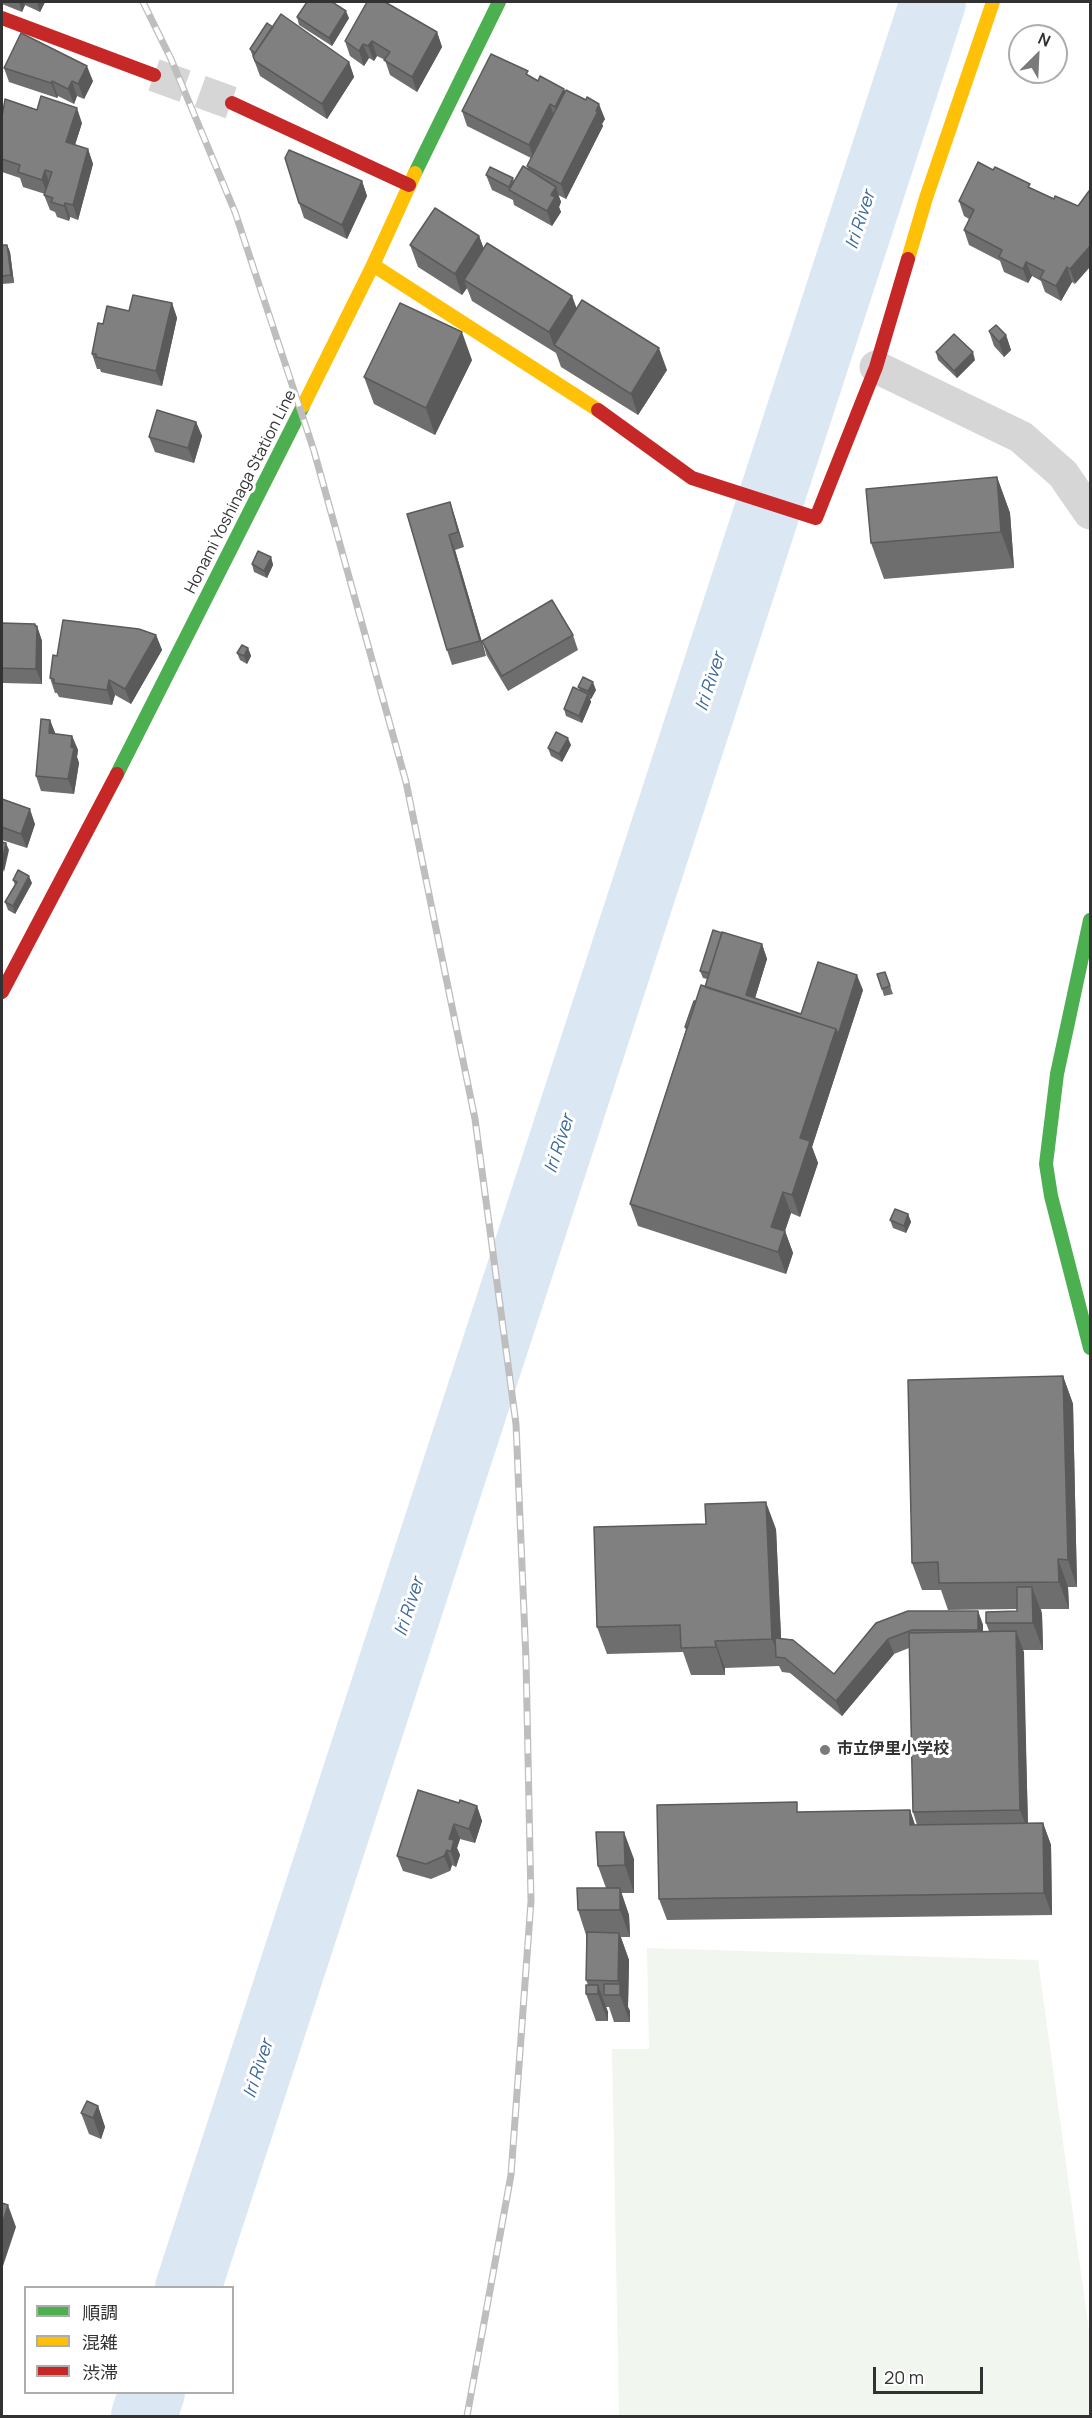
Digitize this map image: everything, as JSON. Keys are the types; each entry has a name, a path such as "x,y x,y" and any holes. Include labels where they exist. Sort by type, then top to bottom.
{"street":[{"name":"Honami Yoshinaga Station Line","path":"2,992 141,729 374,265 409,185 500,2"},
{"path":"374,265 577,395 692,478 816,518 876,367 926,198 993,2"},
{"path":"2,18 154,75"},
{"path":"232,103 409,185"},
{"path":"876,367 1021,437 1064,474 1090,513"},
{"path":"1090,920 1057,1074 1046,1164 1051,1196 1090,1348"}],"shaded area":[{"path":"647,1948 1038,1960 1090,2338 1090,2416 619,2416 612,2049 649,2049"}],"building":[{"path":"307,2 332,2 346,11 329,38 297,17"},
{"path":"367,2 385,2 437,32 412,77 384,60 390,52 372,41 368,46 363,44 359,51 345,41"},
{"path":"281,14 349,62 322,104 255,61 253,56"},
{"path":"267,23 273,27 255,53 250,49"},
{"path":"21,33 87,66 78,84 72,81 68,89 52,81 51,83 4,68"},
{"path":"491,54 528,71 526,74 538,81 540,76 564,89 555,107 550,104 529,145 462,111"},
{"path":"566,90 599,104 596,111 598,111 561,184 527,166"},
{"path":"41,96 77,108 66,142 88,149 73,205 65,203 64,206 51,202 53,198 44,195 52,172 45,170 42,180 18,172 20,165 2,159 2,117 5,99 37,110"},
{"path":"289,150 362,181 342,225 299,203 285,158"},
{"path":"978,162 993,170 995,167 1030,184 1028,187 1054,199 1055,196 1078,206 1090,192 1090,246 1070,269 1067,267 1056,286 1040,278 1044,271 1026,262 1023,269 999,257 1002,250 964,230 974,210 959,201"},
{"path":"523,166 556,187 551,195 555,197 547,211 509,190"},
{"path":"490,167 513,178 509,187 486,175"},
{"path":"435,208 479,236 455,274 410,245"},
{"path":"487,243 572,296 549,332 464,280"},
{"path":"2,245 7,245 11,275 2,276"},
{"path":"133,295 172,303 156,371 96,357 96,354 92,354 98,323 103,324 107,306 129,311"},
{"path":"582,300 659,348 631,394 554,345"},
{"path":"400,303 462,332 426,408 364,377"},
{"path":"996,325 1006,335 999,342 989,331"},
{"path":"954,334 973,352 954,371 936,352"},
{"path":"157,410 196,422 188,448 149,437"},
{"path":"997,477 1001,532 871,543 866,489"},
{"path":"450,502 458,532 449,535 480,641 447,650 407,514"},
{"path":"258,551 271,557 264,571 252,564"},
{"path":"552,600 573,635 502,676 482,641"},
{"path":"63,620 139,629 156,635 125,689 109,680 107,690 54,683 54,679 50,678 53,655 57,656"},
{"path":"2,623 35,624 37,626 36,669 2,668"},
{"path":"242,645 248,648 244,656 237,653"},
{"path":"583,677 593,682 588,691 578,687"},
{"path":"573,687 588,694 579,716 564,709"},
{"path":"41,719 50,720 49,733 72,736 71,747 74,748 68,779 36,776"},
{"path":"556,732 568,738 559,754 548,748"},
{"path":"2,799 30,809 21,834 2,827"},
{"path":"2,842 6,843 2,862"},
{"path":"18,870 29,876 13,906 5,902 17,882 13,880"},
{"path":"713,930 722,933 709,973 700,971"},
{"path":"722,932 762,944 746,995 801,1014 818,962 857,975 838,1035 836,1029 705,987"},
{"path":"885,972 890,986 882,989 877,974"},
{"path":"701,985 836,1029 800,1138 810,1141 792,1195 783,1192 771,1227 785,1231 778,1252 630,1204"},
{"path":"694,1001 696,1001 687,1028 685,1027"},
{"path":"895,1209 908,1214 904,1226 890,1220"},
{"path":"1063,1376 1068,1560 1058,1559 1059,1582 939,1583 938,1562 912,1563 908,1380"},
{"path":"766,1502 772,1639 715,1641 716,1647 681,1648 680,1625 597,1627 594,1527 706,1524 705,1504"},
{"path":"1017,1587 1032,1587 1033,1623 986,1623 986,1612 1017,1611"},
{"path":"908,1611 978,1611 978,1630 912,1630 888,1639 836,1701 785,1658 776,1657 775,1638 793,1640 834,1674 876,1623"},
{"path":"1016,1631 1020,1810 913,1812 909,1633"},
{"path":"418,1790 459,1803 460,1800 477,1806 469,1829 454,1824 449,1839 454,1840 451,1852 447,1850 444,1856 426,1864 397,1856"},
{"path":"797,1802 797,1812 910,1810 910,1825 1043,1823 1044,1893 659,1899 657,1805"},
{"path":"596,1832 624,1832 625,1865 598,1866"},
{"path":"577,1888 620,1888 620,1910 578,1910"},
{"path":"587,1932 619,1933 618,1981 586,1980"},
{"path":"604,1984 620,1984 620,1995 604,1995"},
{"path":"586,1985 598,1985 598,1994 586,1994"},
{"path":"87,2101 98,2106 93,2118 81,2113"},
{"path":"2,2203 8,2205 2,2225"}],"waterway":[{"name":"Iri River","path":"189,2286 933,2"},
{"name":"Iri River","path":"144,2416 151,2394"}],"tunnel":[{"path":"154,75 232,103"}],"railway":[{"path":"143,2 171,59 235,212 314,451 406,782 475,1119 516,1424 526,1660 531,1901 511,2175 467,2416"}],"traffic: fast":[{"path":"415,173 499,2"},
{"path":"117,774 303,406"},
{"path":"1090,920 1057,1074 1046,1164 1051,1196 1090,1348"}],"traffic: slow":[{"path":"908,259 926,198 993,2"},
{"path":"303,406 373,265 415,173"},
{"path":"373,265 598,410"}],"traffic: jam":[{"path":"2,18 154,75"},
{"path":"232,103 409,185"},
{"path":"598,410 692,478 816,518 876,367 908,259"},
{"path":"2,992 117,774"}],"place":[{"name":"市立伊里小学校","path":"825,1750"}]}
